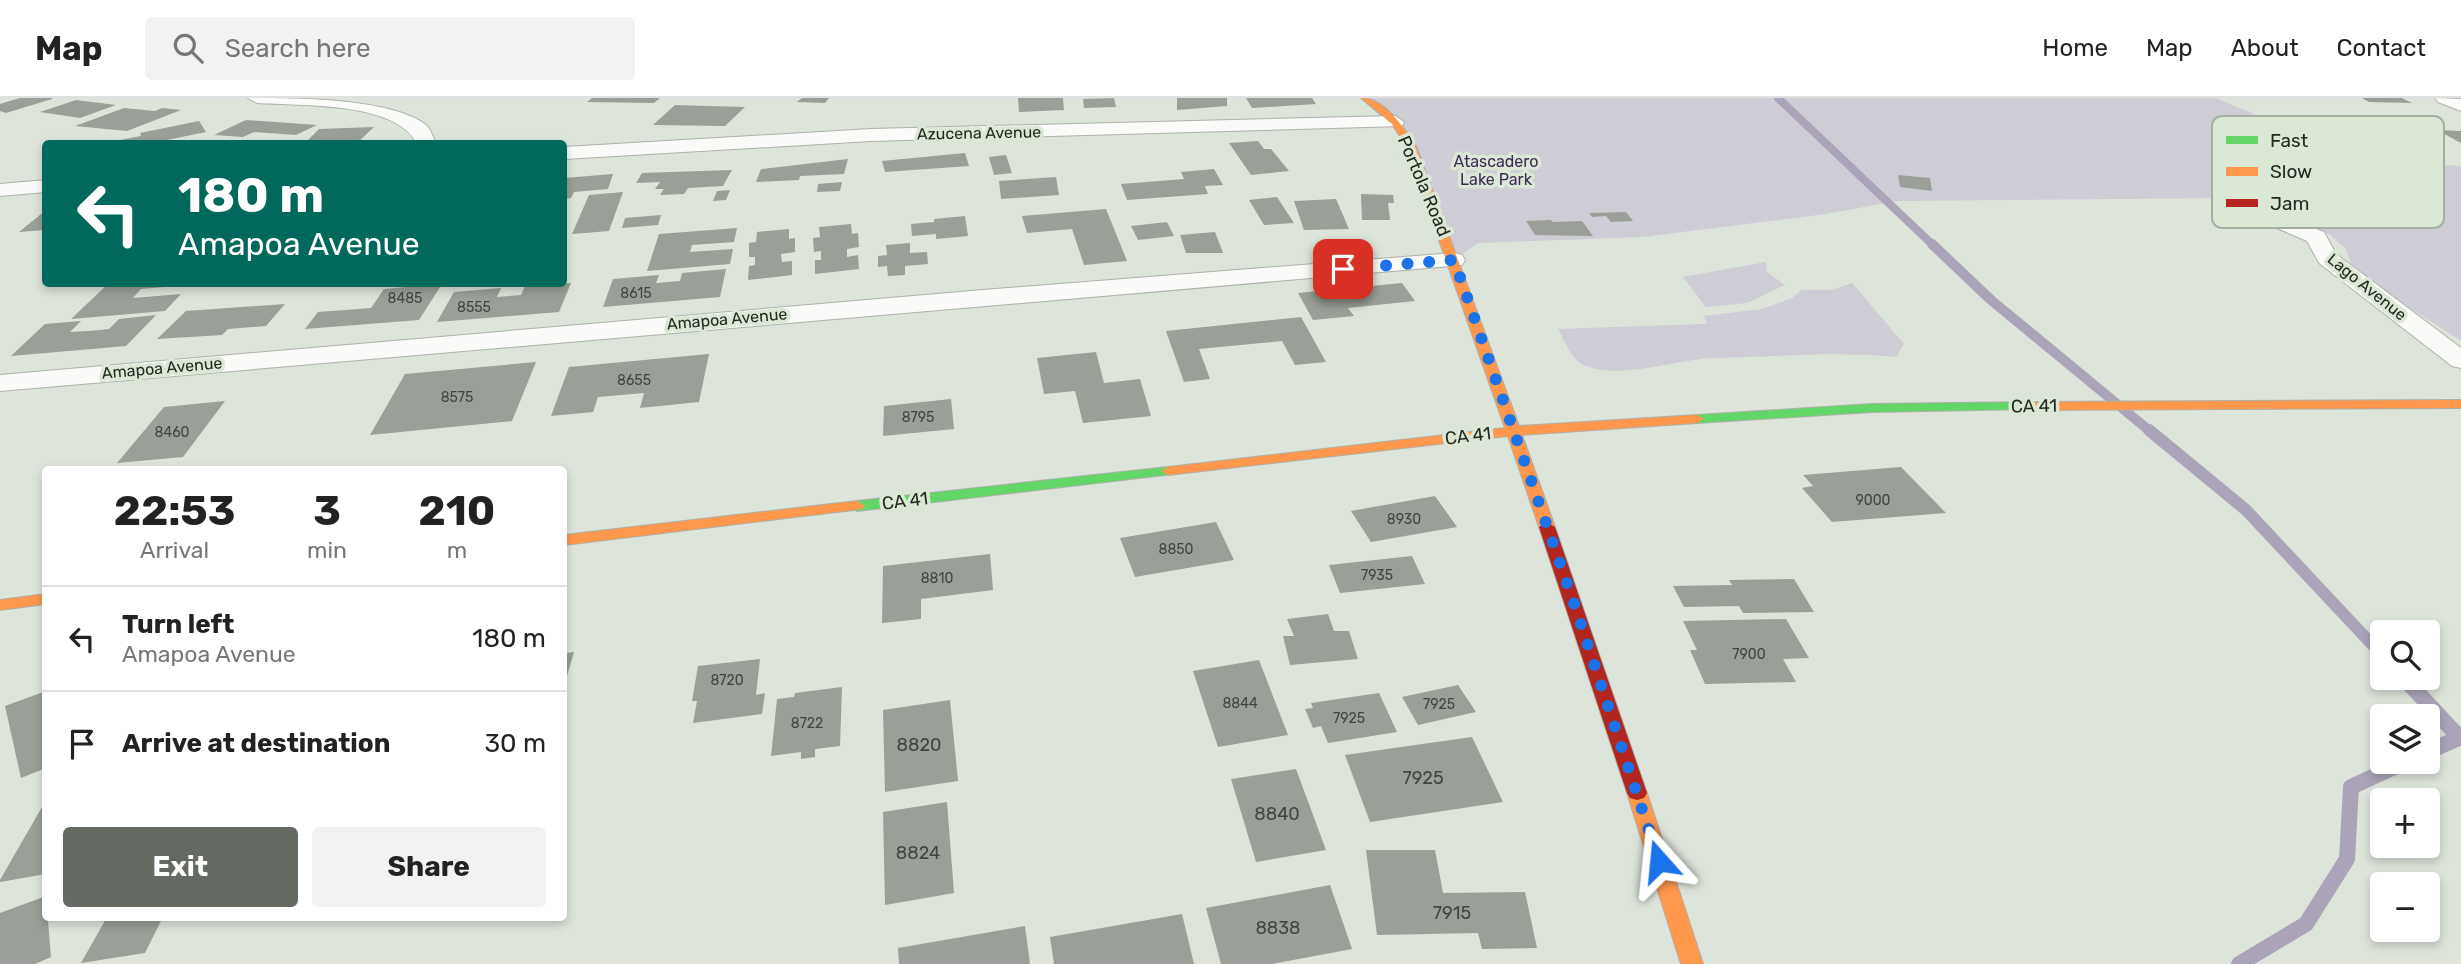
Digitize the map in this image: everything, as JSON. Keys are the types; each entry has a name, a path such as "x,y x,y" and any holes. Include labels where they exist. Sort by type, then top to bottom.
{"main road":[{"name":"Portola Road","path":"1365,98 1395,122 1411,146 1515,431 1609,705 1692,964"},
{"name":"CA 41","path":"567,540 1515,431 1872,408 2245,403 2461,404"},
{"path":"0,605 42,600"}],"street":[{"path":"257,98 345,104 395,114 412,121 422,129 426,140"},
{"path":"2444,98 2461,106"},
{"name":"Azucena Avenue","path":"567,153 871,135 1395,122"},
{"path":"0,190 42,187"},
{"name":"Lago Avenue","path":"2294,228 2316,237 2327,258 2461,360"},
{"name":"Amapoa Avenue","path":"0,383 970,298 1454,260"}],"green space":[{"name":"Atascadero Lake Park","path":"1367,98 2216,98 2258,116 2212,116 2212,198 1897,201 1826,214 1642,237 1478,243 1454,260 1397,120"},
{"path":"2444,165 2461,166 2461,341 2354,270 2345,248 2329,234 2316,228 2444,228"},
{"path":"1766,262 1767,272 1785,285 1747,303 1706,307 1683,277"},
{"path":"1852,283 1904,344 1896,357 1828,354 1715,358 1612,371 1596,369 1574,358 1558,329 1705,324 1707,322 1703,316 1762,309 1792,298 1802,290 1832,290"}],"building":[{"path":"20,98 52,99 6,113 0,111 0,104"},
{"path":"592,98 660,98 654,103 587,102"},
{"path":"802,98 829,98 825,103 797,102"},
{"path":"1018,98 1063,98 1064,110 1019,112"},
{"path":"1114,98 1116,107 1084,108 1083,99"},
{"path":"1177,98 1227,98 1227,106 1177,110"},
{"path":"1246,98 1312,98 1316,104 1252,108"},
{"path":"2362,98 2402,98 2412,103 2369,102"},
{"path":"76,100 116,105 80,118 40,112"},
{"path":"675,105 745,107 725,126 653,125"},
{"path":"124,108 181,110 127,131 75,126"},
{"path":"246,120 317,125 296,135 254,132 243,137 214,135"},
{"path":"199,121 206,132 167,140 120,140 141,136 140,133"},
{"path":"374,127 360,140 308,140 319,129"},
{"path":"2444,130 2461,131 2461,143 2444,134"},
{"path":"1258,141 1264,149 1271,149 1289,171 1251,175 1229,143"},
{"path":"965,153 969,166 885,172 882,161"},
{"path":"1006,155 1012,173 994,175 989,157"},
{"path":"848,159 844,174 756,182 761,169"},
{"path":"1214,169 1223,185 1205,186 1208,194 1127,200 1121,184 1184,179 1181,172"},
{"path":"732,170 723,186 688,188 684,194 660,195 664,189 655,189 660,182 636,183 642,173"},
{"path":"613,174 608,189 574,192 571,198 567,199 567,178"},
{"path":"1898,175 1930,178 1932,191 1900,187"},
{"path":"1056,177 1059,195 1001,199 999,181"},
{"path":"842,182 840,191 817,192 818,184"},
{"path":"730,190 726,200 713,201 717,191"},
{"path":"623,192 609,231 572,234 589,195"},
{"path":"1361,194 1393,195 1394,203 1388,203 1390,220 1362,220"},
{"path":"1277,197 1294,223 1264,225 1249,200"},
{"path":"1336,199 1349,229 1304,230 1294,201"},
{"path":"1106,209 1127,261 1084,265 1072,229 1027,233 1022,216"},
{"path":"1626,212 1633,221 1611,222 1606,216 1592,217 1589,213"},
{"path":"42,213 42,230 19,232"},
{"path":"661,215 658,225 622,228 625,218"},
{"path":"965,216 968,236 936,239 936,234 912,236 911,224"},
{"path":"1526,221 1582,221 1593,236 1535,235"},
{"path":"1167,222 1174,236 1138,240 1131,226"},
{"path":"851,224 852,234 858,233 859,247 847,249 847,257 858,255 859,269 815,274 815,260 821,260 821,251 814,252 813,238 820,237 819,227"},
{"path":"737,228 734,242 692,245 690,252 733,249 730,264 647,271 659,234"},
{"path":"789,229 789,239 795,238 795,252 781,254 782,262 792,261 792,275 748,280 749,266 755,265 755,257 749,257 749,243 756,242 757,232"},
{"path":"1215,232 1223,253 1186,253 1180,235"},
{"path":"910,243 910,253 927,252 928,264 905,266 905,275 888,276 887,266 878,267 878,256 887,255 886,245"},
{"path":"726,269 720,297 603,307 613,279 659,275 656,283 680,281 682,273"},
{"path":"567,283 571,283 559,312 437,322 454,292 501,288 497,297 521,295 525,287 567,287"},
{"path":"1402,283 1415,301 1348,308 1354,316 1313,320 1298,293"},
{"path":"105,287 164,287 141,289 133,298 181,294 165,311 71,319"},
{"path":"440,287 419,320 305,329 318,312 371,308 384,289"},
{"path":"285,304 266,326 228,329 222,335 157,339 186,311"},
{"path":"156,315 126,346 11,356 45,324 81,321 70,332 89,331 109,329 119,319"},
{"path":"1301,317 1326,362 1295,365 1282,341 1199,349 1210,379 1184,382 1166,331"},
{"path":"1096,352 1104,383 1140,379 1151,416 1083,423 1075,391 1044,394 1037,358"},
{"path":"709,354 699,402 640,408 644,393 598,397 593,412 551,416 569,367"},
{"path":"536,362 512,421 370,435 405,374"},
{"path":"951,399 954,429 883,436 884,406"},
{"path":"225,401 183,457 117,463 164,407"},
{"path":"1901,467 1946,513 1832,522 1802,488 1813,486 1803,475"},
{"path":"1435,496 1457,527 1371,542 1351,511"},
{"path":"1216,522 1234,560 1135,577 1120,538"},
{"path":"990,554 993,590 921,599 921,619 882,623 883,566"},
{"path":"1412,556 1425,584 1340,593 1329,565"},
{"path":"1794,579 1814,612 1743,613 1739,606 1684,607 1673,586 1732,585 1729,580"},
{"path":"1328,614 1334,631 1349,631 1358,659 1290,665 1283,636 1294,636 1287,619"},
{"path":"1786,619 1809,658 1783,659 1796,682 1705,684 1690,650 1697,650 1683,621"},
{"path":"574,652 567,676 567,653"},
{"path":"760,659 756,695 765,693 762,714 693,723 697,701 692,701 698,666"},
{"path":"1259,660 1288,735 1218,747 1193,671"},
{"path":"1458,685 1476,712 1418,725 1402,697"},
{"path":"842,687 840,746 815,749 815,757 801,759 801,752 771,756 777,699 794,697 795,693"},
{"path":"42,692 42,770 21,778 5,706"},
{"path":"1379,693 1397,732 1328,743 1321,726 1313,728 1305,709 1313,708 1311,703"},
{"path":"950,700 958,781 885,792 883,710"},
{"path":"1472,737 1503,802 1370,822 1345,755"},
{"path":"1296,769 1326,850 1256,862 1231,779"},
{"path":"947,802 954,893 885,905 883,812"},
{"path":"42,807 42,875 0,880"},
{"path":"1366,850 1435,850 1443,893 1525,892 1537,948 1482,949 1478,933 1377,935"},
{"path":"1330,885 1352,949 1272,964 1221,964 1206,908"},
{"path":"42,897 42,921 48,921 51,957 35,964 0,964 0,913"},
{"path":"1182,914 1194,964 1054,964 1050,937"},
{"path":"105,921 161,921 145,953 81,963"},
{"path":"1025,926 1030,964 899,964 898,948"}],"waterway":[{"path":"1778,98 1934,246"},
{"path":"1932,244 1991,300 2151,432"},
{"path":"2149,430 2246,510 2370,642"},
{"path":"2415,690 2459,737"},
{"path":"2440,746 2461,737"},
{"path":"2239,964 2306,924 2347,859 2351,787 2379,774"}],"traffic: fast":[{"path":"1697,419 1872,408 2036,406"},
{"path":"857,506 1168,471"}],"traffic: slow":[{"path":"1365,98 1395,122 1411,146 1454,260 1547,527"},
{"path":"2036,406 2461,404"},
{"path":"1168,471 1515,431 1697,419"},
{"path":"567,540 857,506"},
{"path":"0,605 42,600"},
{"path":"1637,793 1692,964"}],"traffic: jam":[{"path":"1547,527 1637,793"}],"route":[{"path":"1343,269 1454,260 1609,705 1659,861"}]}
